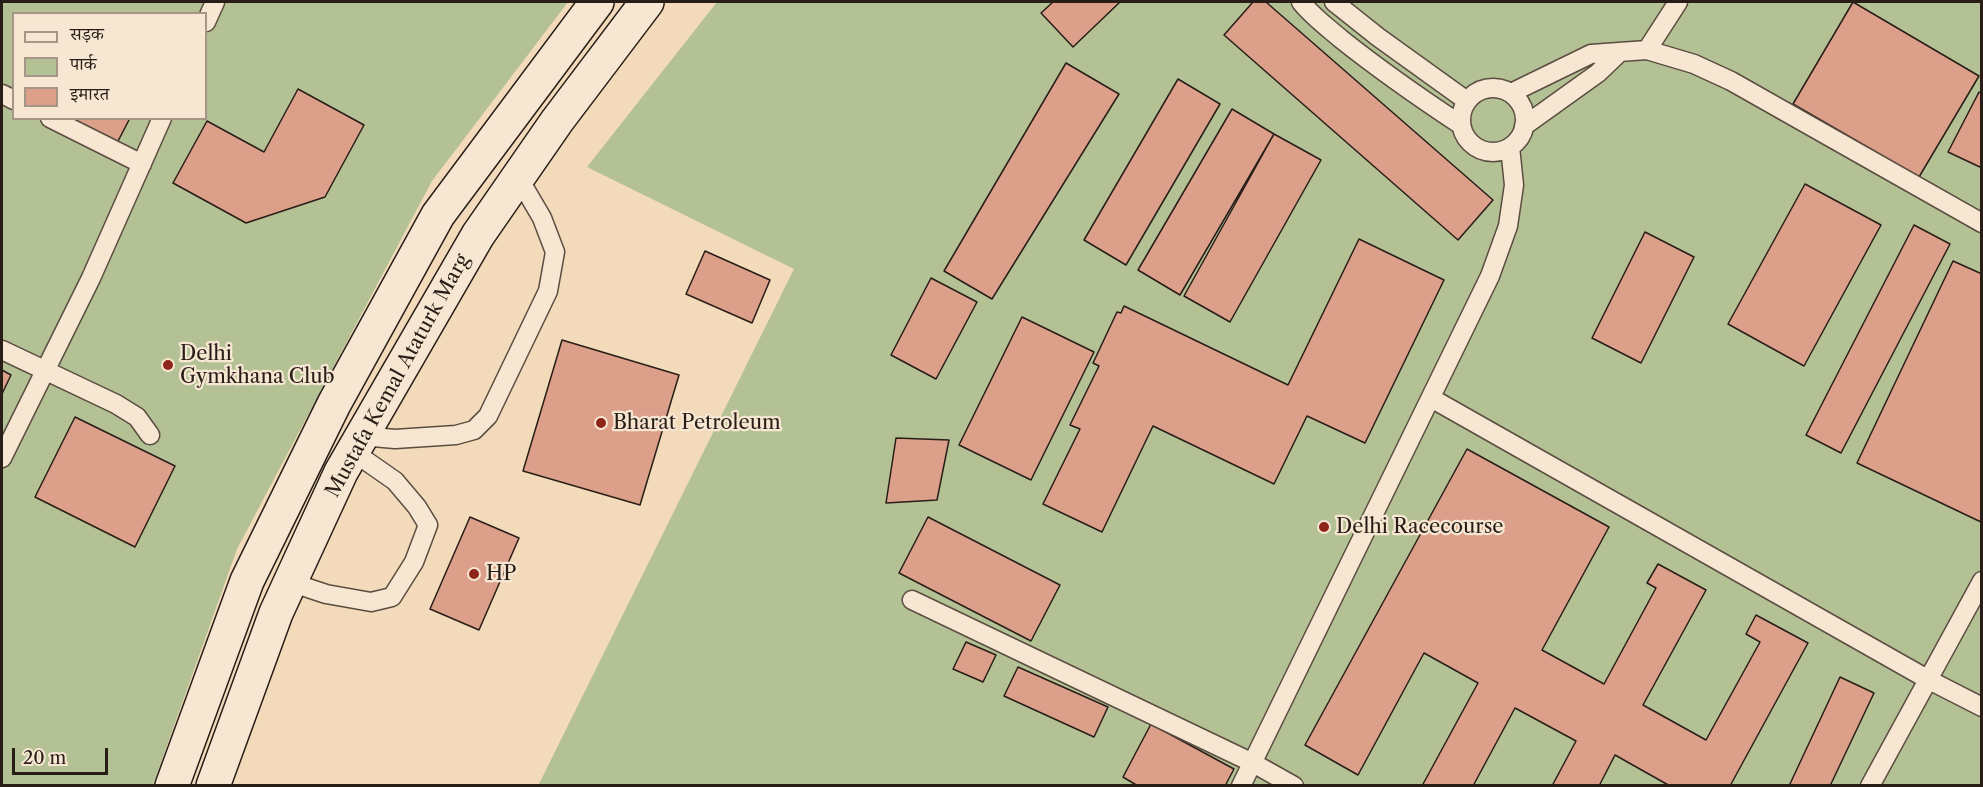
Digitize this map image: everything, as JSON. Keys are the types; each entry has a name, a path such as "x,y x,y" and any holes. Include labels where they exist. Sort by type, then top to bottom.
{"main road":[{"name":"Mustafa Kemal Ataturk Marg","path":"172,786 247,581 334,404 438,215 597,2"},
{"name":"Mustafa Kemal Ataturk Marg","path":"213,786 276,613 341,472 357,443 478,235 647,2"}],"lane":[{"path":"207,20 215,2"},
{"path":"1301,2 1309,12 1363,56 1461,125"},
{"path":"1334,2 1396,51 1467,101"},
{"path":"1647,50 1678,2"},
{"path":"1511,93 1591,54 1647,50 1694,64 1731,81 1982,223"},
{"path":"1524,126 1598,73 1620,52"},
{"path":"1488,88 1500,88 1511,93 1520,102 1525,114 1524,126 1519,138 1510,147 1498,151 1486,151 1475,146 1466,137 1461,125 1461,112 1467,101 1476,93 1488,88"},
{"path":"55,120 142,164"},
{"path":"2,458 91,278 161,120"},
{"path":"1241,786 1490,276 1508,226 1514,185 1510,147"},
{"path":"357,443 456,435 474,430 489,416 548,291 555,252 542,218 518,177"},
{"path":"2,350 116,404 137,417 150,435"},
{"path":"1431,398 1929,680 1982,707"},
{"path":"290,582 326,594 371,603 392,597 414,562 428,525 417,507 395,481 357,443"},
{"path":"1870,786 1982,581"},
{"path":"912,600 1253,763 1294,786"}],"green space":[{"name":"Delhi Gymkhana Club","path":"2,2 568,2 432,181 237,549 153,785 2,786"},
{"name":"Delhi Racecourse","path":"717,2 1981,2 1981,785 538,786 794,269 587,167"}],"building":[{"path":"1053,2 1120,2 1073,47 1041,13"},
{"path":"1253,2 1266,2 1493,200 1458,240 1224,35"},
{"path":"1853,2 1979,76 1919,177 1793,104"},
{"path":"1066,63 1119,94 992,299 944,271"},
{"path":"1178,79 1220,104 1126,265 1084,240"},
{"path":"298,89 364,125 325,197 246,223 173,183 207,121 264,152"},
{"path":"1979,92 1982,94 1982,168 1948,152"},
{"path":"1232,109 1274,134 1180,295 1138,270"},
{"path":"71,120 129,120 116,145"},
{"path":"1274,134 1321,160 1230,322 1184,296"},
{"path":"1805,184 1881,225 1804,366 1728,324"},
{"path":"1914,225 1950,244 1841,453 1806,435"},
{"path":"1645,232 1694,257 1641,363 1592,338"},
{"path":"1359,239 1444,280 1365,443 1307,416 1274,484 1153,426 1102,532 1043,504 1080,429 1070,425 1099,366 1093,363 1117,312 1121,313 1124,306 1288,385"},
{"path":"705,251 770,280 752,323 686,294"},
{"path":"1953,261 1982,274 1981,522 1857,463"},
{"path":"931,278 977,302 936,379 891,355"},
{"path":"1022,317 1094,352 1031,480 959,445"},
{"name":"Bharat Petroleum","path":"562,340 679,375 640,505 523,471"},
{"path":"2,370 11,375 2,394"},
{"path":"75,417 175,466 135,547 35,497"},
{"path":"896,438 949,440 937,500 886,503"},
{"path":"1467,449 1609,527 1542,650 1604,684 1656,588 1647,583 1658,564 1706,590 1643,705 1706,740 1760,642 1746,634 1756,615 1808,643 1730,786 1670,786 1615,755 1599,786 1552,786 1576,741 1515,708 1473,786 1422,786 1478,683 1424,653 1358,775 1305,745"},
{"name":"HP","path":"470,517 519,538 479,630 430,609"},
{"path":"928,517 1060,585 1031,641 899,573"},
{"path":"966,642 996,655 983,682 953,669"},
{"path":"1018,667 1108,707 1094,737 1004,696"},
{"path":"1840,677 1874,693 1830,786 1789,786"},
{"path":"1151,724 1234,769 1225,786 1138,786 1123,777"}],"place":[{"name":"Delhi Gymkhana Club","path":"168,365"},
{"name":"Bharat Petroleum","path":"601,423"},
{"name":"Delhi Racecourse","path":"1324,527"},
{"name":"HP","path":"474,574"}]}
